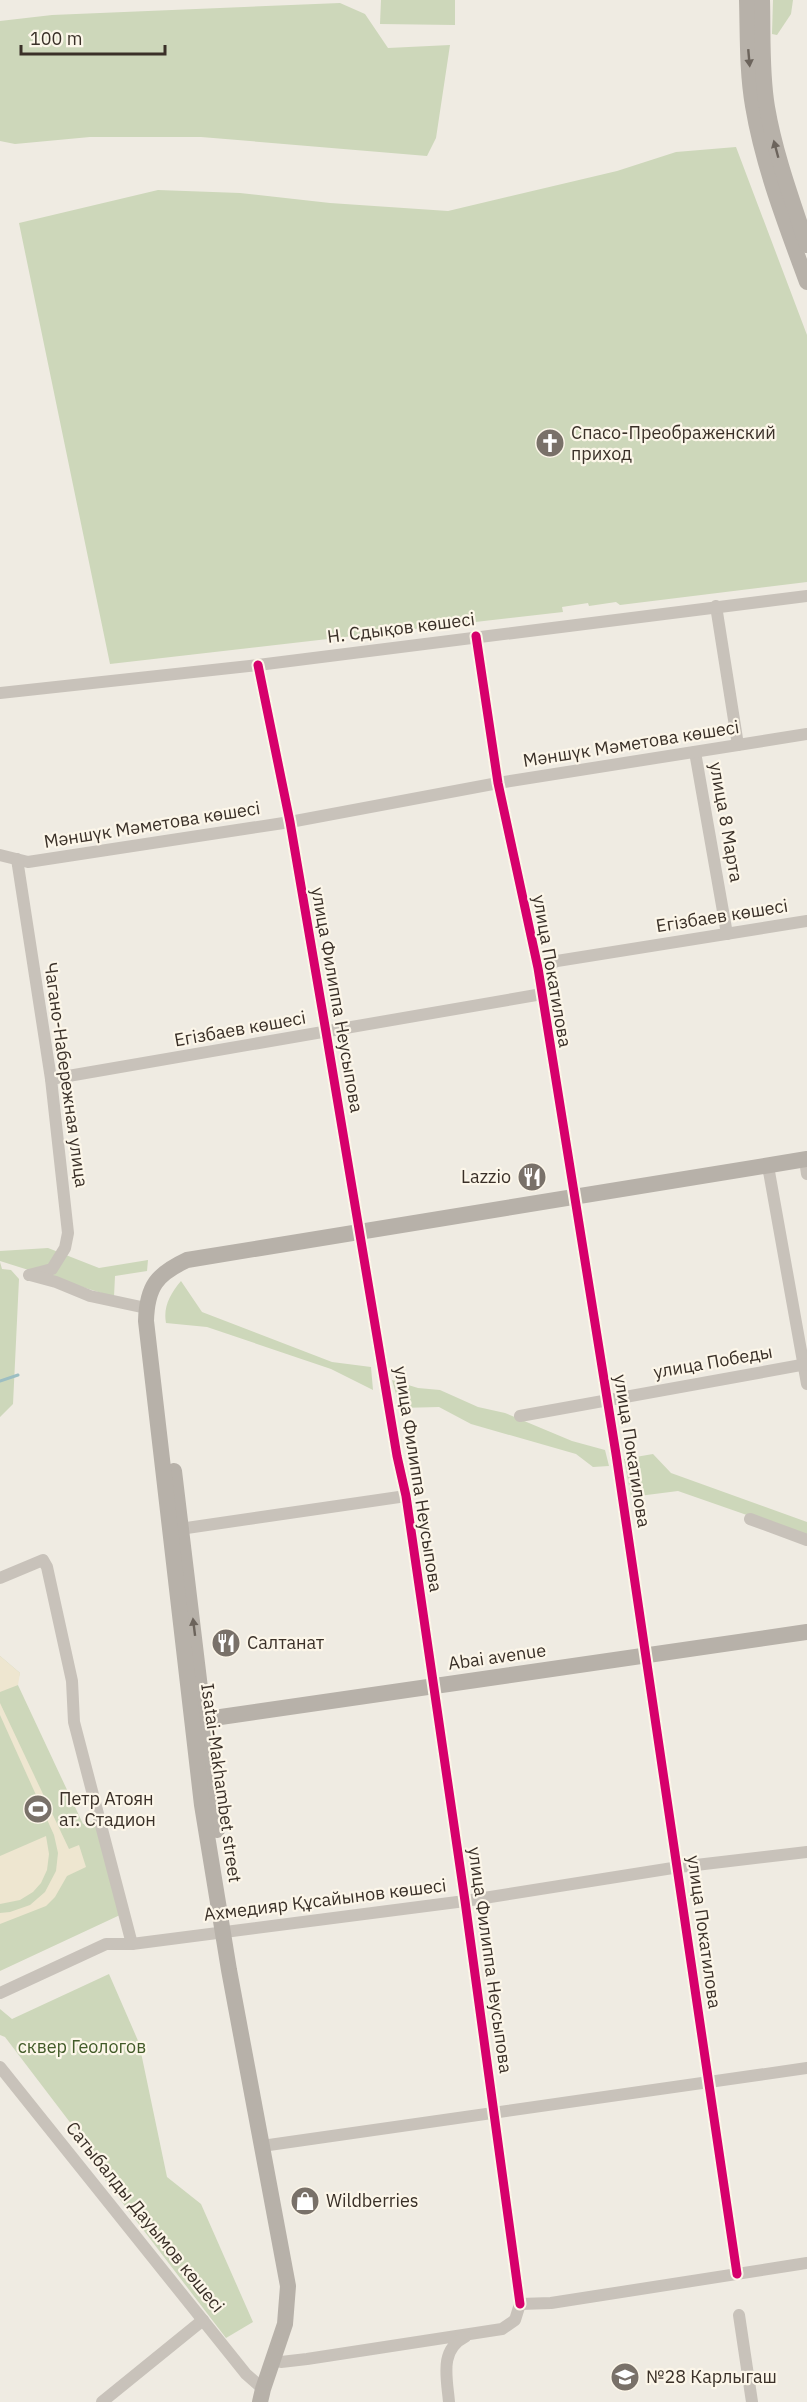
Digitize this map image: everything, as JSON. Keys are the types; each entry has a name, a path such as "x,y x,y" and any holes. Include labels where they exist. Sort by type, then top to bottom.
{"main road":[{"path":"747,0 749,61 753,104 759,133 764,155 807,282"},
{"path":"762,0 763,71 767,106 783,172 807,245"},
{"path":"361,1236 769,1169 806,1165"},
{"name":"Isatai-Makhambet street","path":"292,2307 296,2271 267,2145 227,1930 217,1828 198,1720 146,1308 154,1282 170,1268 187,1260 361,1236"},
{"name":"Isatai-Makhambet street","path":"175,1530 175,1483 158,1333 158,1309 165,1286 185,1271 361,1236"},
{"name":"Abai avenue","path":"198,1720 807,1632"},
{"name":"Сатыбалды Дауымов көшесі","path":"265,2397 273,2388 277,2361 291,2337 292,2307"}],"street":[{"name":"Н. Сдықов көшесі","path":"0,693 258,665 807,596"},
{"name":"улица 8 Марта","path":"716,606 738,745"},
{"name":"улица Покатилова","path":"476,636 498,783 538,968 607,1399 679,1867 737,2274"},
{"name":"улица Филиппа Неусыпова","path":"258,665 290,822 405,1496 465,1901 520,2304"},
{"name":"Мәншүк Мәметова көшесі","path":"1,854 28,862 290,822 498,783 807,734"},
{"name":"улица 8 Марта","path":"695,752 727,934"},
{"path":"0,841 1,854"},
{"name":"Чагано-Набережная улица","path":"17,859 51,1079 68,1233 65,1248 52,1269 29,1275 56,1282 90,1296 146,1308"},
{"name":"Егізбаев көшесі","path":"538,968 557,962 807,921"},
{"name":"Егізбаев көшесі","path":"51,1079 542,994"},
{"path":"769,1169 807,1384"},
{"name":"улица Победы","path":"520,1416 805,1364"},
{"path":"175,1530 405,1496"},
{"path":"750,1519 807,1540"},
{"path":"0,1578 43,1560 47,1567 72,1681 74,1722 132,1944"},
{"name":"Ахмедияр Құсайынов көшесі","path":"0,1993 106,1944 132,1944 465,1901 679,1867 807,1852"},
{"name":"Сатыбалды Дауымов көшесі","path":"0,2067 265,2397"},
{"path":"267,2145 807,2068"},
{"path":"277,2361 468,2336 502,2329 510,2325 518,2315 520,2304 551,2302 807,2263"},
{"path":"739,2315 752,2402"},
{"path":"102,2402 203,2320"},
{"path":"449,2402 447,2358 452,2347 468,2336"}],"green space":[{"path":"381,0 455,0 455,25 380,24"},
{"path":"773,0 793,0 791,14 777,35 772,34"},
{"path":"340,3 365,14 388,48 450,45 436,138 427,156 201,137 90,137 15,144 0,141 0,21 52,15"},
{"path":"736,147 807,335 807,582 620,605 616,602 589,606 588,603 562,607 563,612 110,664 19,223 158,190 240,193 330,203 448,211 617,171 676,152"},
{"path":"48,1248 99,1268 148,1260 147,1271 115,1276 114,1297 0,1261 0,1251"},
{"path":"0,1262 2,1269 11,1270 19,1279 13,1404 0,1417"},
{"path":"181,1281 202,1312 332,1362 371,1367 373,1390 331,1369 207,1327 166,1323 168,1301"},
{"path":"392,1380 418,1388 440,1390 478,1407 505,1413 572,1441 605,1450 609,1466 593,1467 576,1454 471,1424 439,1407 400,1408"},
{"path":"653,1454 671,1473 807,1522 807,1536 678,1491 631,1497 624,1459"},
{"name":"Петр Атоян ат. Стадион","path":"0,1656 20,1673 17,1683 83,1824 96,1820 120,1915 0,1971"},
{"name":"сквер Геологов","path":"109,1974 139,2043 167,2177 201,2204 253,2322 226,2338 89,2159 92,2153 88,2146 5,2037 0,2035 0,2009 12,2019"}],"shaded area":[{"path":"0,1656 20,1673 18,1685 0,1692"},
{"path":"0,1703 69,1849 79,1845 86,1867 67,1876 55,1897 46,1906 0,1924 0,1913 30,1905 45,1892 56,1871 58,1853 54,1835 0,1715"},
{"path":"46,1836 49,1854 47,1870 41,1883 33,1892 20,1900 0,1904 0,1856"}],"waterway":[{"path":"0,1381 18,1375"}],"cycle path":[{"path":"476,636 498,783 538,968 616,1454 737,2274"},
{"path":"258,665 290,822 397,1456 406,1496 465,1901 520,2304"}],"place":[{"name":"Спасо-Преображенский приход","path":"550,443"},
{"name":"Lazzio","path":"532,1177"},
{"name":"Салтанат","path":"226,1643"},
{"name":"Петр Атоян ат. Стадион","path":"38,1809"},
{"name":"Wildberries","path":"305,2201"},
{"name":"№28 Карлыгаш","path":"625,2377"}]}
